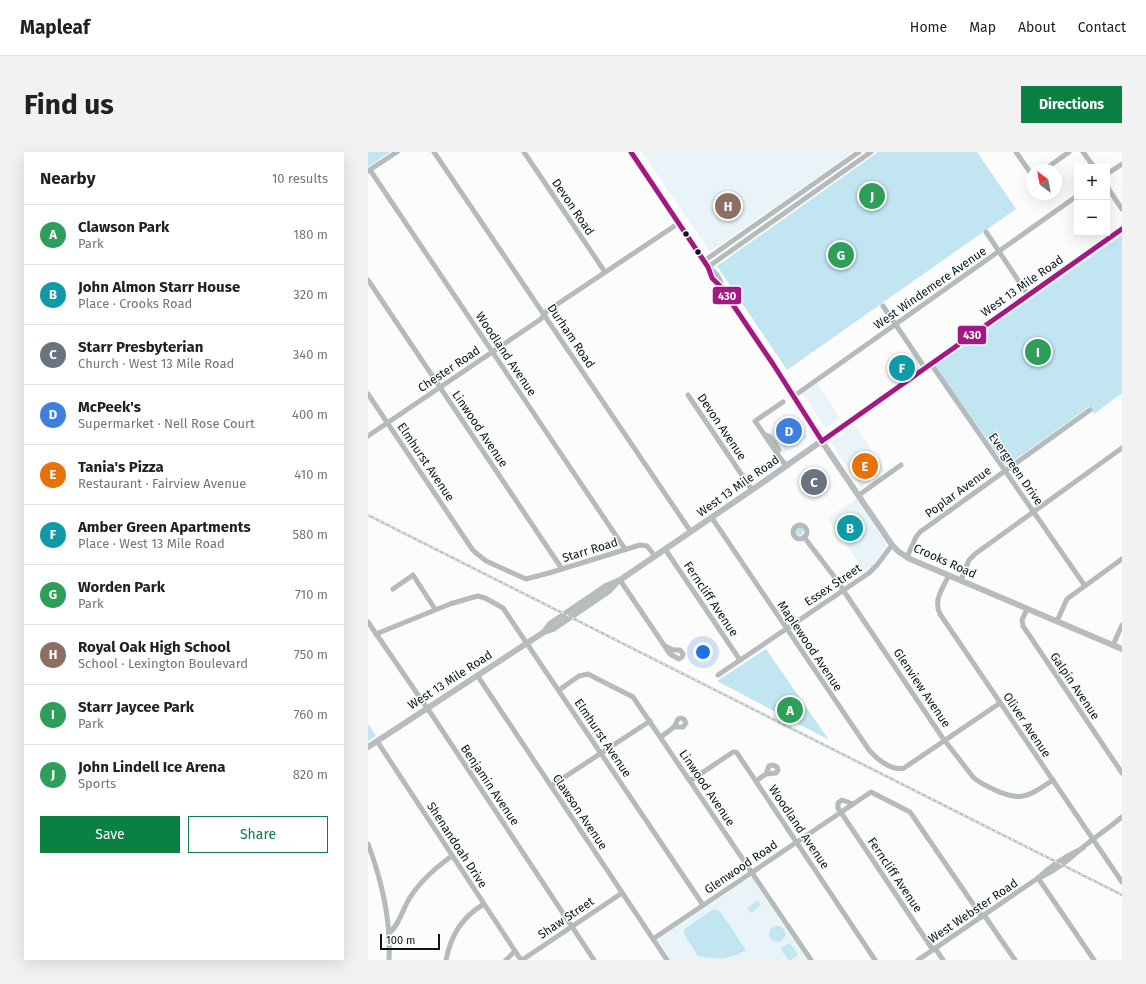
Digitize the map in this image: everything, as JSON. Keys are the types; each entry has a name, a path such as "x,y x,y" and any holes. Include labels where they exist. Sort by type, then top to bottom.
{"main road":[{"name":"Crooks Road","path":"631,152 708,267 720,280 721,287 892,545 908,557 1122,649"},
{"name":"West 13 Mile Road","path":"368,747 527,642 544,632 553,629 610,591 620,580 788,465 1122,229"}],"street":[{"path":"369,170 397,152"},
{"name":"Durham Road","path":"434,152 691,532"},
{"name":"Devon Road","path":"524,152 605,272"},
{"path":"704,261 859,152 862,158"},
{"path":"708,267 871,152"},
{"path":"1016,152 1026,166"},
{"path":"1052,164 1069,152"},
{"path":"1084,152 1092,164"},
{"path":"1110,172 1122,164"},
{"path":"839,166 843,172"},
{"name":"Woodland Avenue","path":"369,170 493,352 624,549"},
{"path":"1110,191 1122,209"},
{"name":"West Windemere Avenue","path":"794,396 1074,198"},
{"path":"787,203 791,209"},
{"name":"Chester Road","path":"368,436 541,319 548,311 679,223"},
{"path":"754,226 756,234"},
{"path":"986,232 1028,295"},
{"path":"722,249 726,255"},
{"name":"Linwood Avenue","path":"368,280 562,569"},
{"path":"883,306 925,368"},
{"name":"Evergreen Drive","path":"931,364 1085,586"},
{"name":"Elmhurst Avenue","path":"368,394 476,553 486,560 526,579"},
{"name":"Devon Avenue","path":"688,395 752,490"},
{"path":"783,402 755,421 766,435 770,437 788,465"},
{"name":"Poplar Avenue","path":"908,557 916,537 920,532 1090,410"},
{"path":"961,580 972,556 1122,448"},
{"path":"859,495 901,465"},
{"name":"Maplewood Avenue","path":"712,518 869,750 883,762 898,769 904,768 945,741"},
{"name":"Glenview Avenue","path":"804,537 833,575 945,741 973,777 983,784 1008,796 1016,797 1027,796 1052,780"},
{"name":"Starr Road","path":"526,579 640,545 645,545 655,556"},
{"name":"Essex Street","path":"718,675 871,571 892,545"},
{"name":"Ferncliff Avenue","path":"665,549 740,660"},
{"path":"1057,621 1068,599 1122,559"},
{"path":"376,634 435,609 413,575 392,589"},
{"name":"Oliver Avenue","path":"949,575 937,601 938,610 1122,882"},
{"path":"620,580 665,646"},
{"name":"Elmhurst Avenue","path":"435,609 476,596 485,598 505,610 703,905"},
{"name":"Galpin Avenue","path":"1027,609 1022,620 1023,626 1122,773"},
{"name":"Benjamin Avenue","path":"368,622 594,960"},
{"path":"1113,645 1122,625"},
{"name":"Linwood Avenue","path":"559,690 584,674 591,675 632,696 811,960"},
{"name":"Clawson Avenue","path":"477,675 667,960"},
{"path":"945,741 1000,703"},
{"path":"551,786 650,721"},
{"path":"661,737 674,727"},
{"name":"Shenandoah Drive","path":"377,742 521,960"},
{"name":"Woodland Avenue","path":"690,781 735,752 756,781 875,960"},
{"path":"756,781 766,774"},
{"name":"Glenwood Road","path":"653,939 868,793 874,792 910,812 983,916"},
{"name":"Glenwood Road","path":"841,812 838,807 840,800 847,800 853,804"},
{"name":"Ferncliff Avenue","path":"841,812 943,960"},
{"name":"West Webster Road","path":"918,960 1038,878 1050,873 1074,856 1122,817"},
{"path":"368,844 376,866 382,890 389,933 388,960"},
{"path":"389,933 393,929 416,889 434,869 452,856"},
{"path":"1038,878 1094,960"},
{"name":"Shaw Street","path":"521,960 622,893"},
{"path":"446,960 449,946 459,926 467,916 484,904"},
{"path":"983,916 1015,960"},
{"path":"506,960 516,952"}],"shaded area":[{"path":"368,152 390,152 368,167"},
{"path":"642,152 853,152 710,252"},
{"path":"878,152 977,152 1016,209 787,370 717,266"},
{"path":"1122,235 1122,393 1094,414 1089,407 1006,466 935,366"},
{"path":"817,383 840,418 826,428 802,393"},
{"path":"794,416 807,437 783,454 769,433"},
{"path":"855,425 885,470 861,487 831,442"},
{"path":"857,499 887,545 872,567 865,572 828,518"},
{"path":"797,527 801,527 803,531 801,535 797,535 795,533 795,529"},
{"path":"766,649 829,740 717,681"},
{"path":"368,724 376,736 368,741"},
{"path":"751,877 808,960 671,960 658,940 659,938"},
{"path":"758,900 761,905 751,913 747,908"},
{"path":"714,909 720,911 746,950 734,956 723,958 698,956 684,934 684,929"},
{"path":"774,926 780,926 785,931 783,940 780,942 774,942 769,937 769,931"},
{"path":"790,943 798,955 791,960 788,960 780,948"}],"railway":[{"path":"368,515 1122,895"}],"transit line":[{"name":"430","path":"631,152 708,267 712,278 721,287 773,364 822,441"},
{"name":"430","path":"822,441 1122,229"}],"place":[{"name":"John Lindell Ice Arena","path":"872,196"},
{"name":"Royal Oak High School","path":"728,206"},
{"name":"Worden Park","path":"841,255"},
{"name":"Starr Jaycee Park","path":"1038,352"},
{"name":"Amber Green Apartments","path":"902,368"},
{"name":"McPeek's","path":"789,431"},
{"name":"Tania's Pizza","path":"865,466"},
{"name":"Starr Presbyterian","path":"814,482"},
{"name":"John Almon Starr House","path":"850,528"},
{"name":"Clawson Park","path":"790,710"}]}
